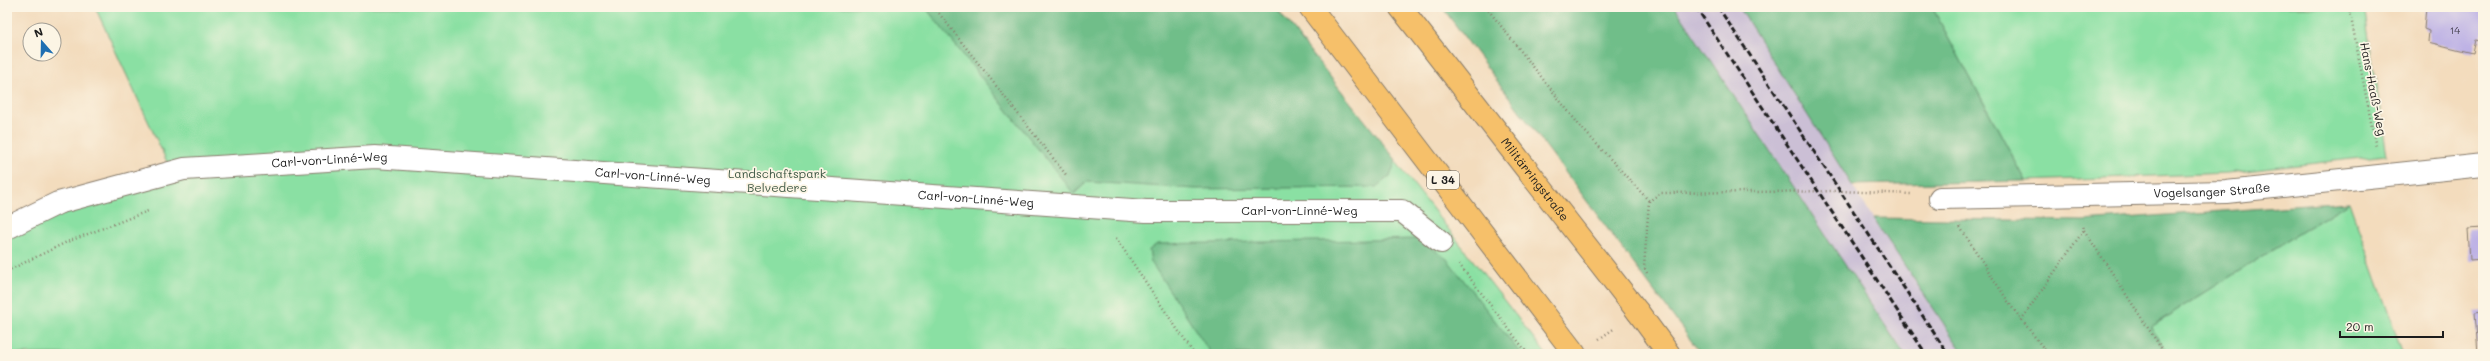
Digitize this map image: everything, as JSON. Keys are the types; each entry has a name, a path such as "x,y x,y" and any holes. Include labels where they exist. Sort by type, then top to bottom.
{"main road":[{"name":"L 34","path":"1310,7 1575,354"},
{"name":"Militärringstraße","path":"1400,7 1638,312 1669,354"}],"street":[{"name":"Carl-von-Linné-Weg","path":"7,228 58,203 184,169 375,157 1146,211 1402,211 1441,242"},
{"name":"Vogelsanger Straße","path":"1940,198 2226,192 2483,165"}],"path":[{"path":"1486,7 1580,126 1649,201"},
{"name":"Hans-Haaß-Weg","path":"2348,7 2380,175"},
{"path":"1661,193 1840,191 1912,194 1940,198 2022,320 2048,354"},
{"path":"2081,194 2084,230 2165,354"},
{"path":"7,271 67,242 149,211"},
{"path":"2022,320 2084,230"},
{"path":"1441,242 1528,354"}],"shaded area":[{"path":"1675,7 1739,7 1873,218 1964,354 1904,354"}],"green space":[{"name":"Landschaftspark Belvedere","path":"95,7 1275,7 1546,354 7,354 7,239 168,164"},
{"path":"925,7 1275,7 1396,160 1390,176 1376,187 1196,189 1087,182 1074,194"},
{"path":"1442,7 1675,7 1904,354 1701,354"},
{"path":"1739,7 1932,7 2026,181 1852,185"},
{"path":"1932,7 2364,7 2387,155 2228,173 2026,181"},
{"path":"2349,202 2403,354 2168,354 2150,327"},
{"path":"2349,202 2150,327 2168,354 1964,354 1873,218 2083,221"},
{"path":"1419,239 1447,259 1521,354 1211,354 1151,262 1149,250 1157,244"}],"building":[{"path":"2426,7 2483,7 2483,30 2480,41 2476,40 2473,53 2428,42 2429,31 2424,29"},
{"path":"2483,228 2483,259 2470,260 2468,229"},
{"path":"2483,311 2483,354 2478,354 2475,312"}],"railway":[{"path":"1696,7 1926,354"},
{"path":"1718,7 1948,354"}]}
